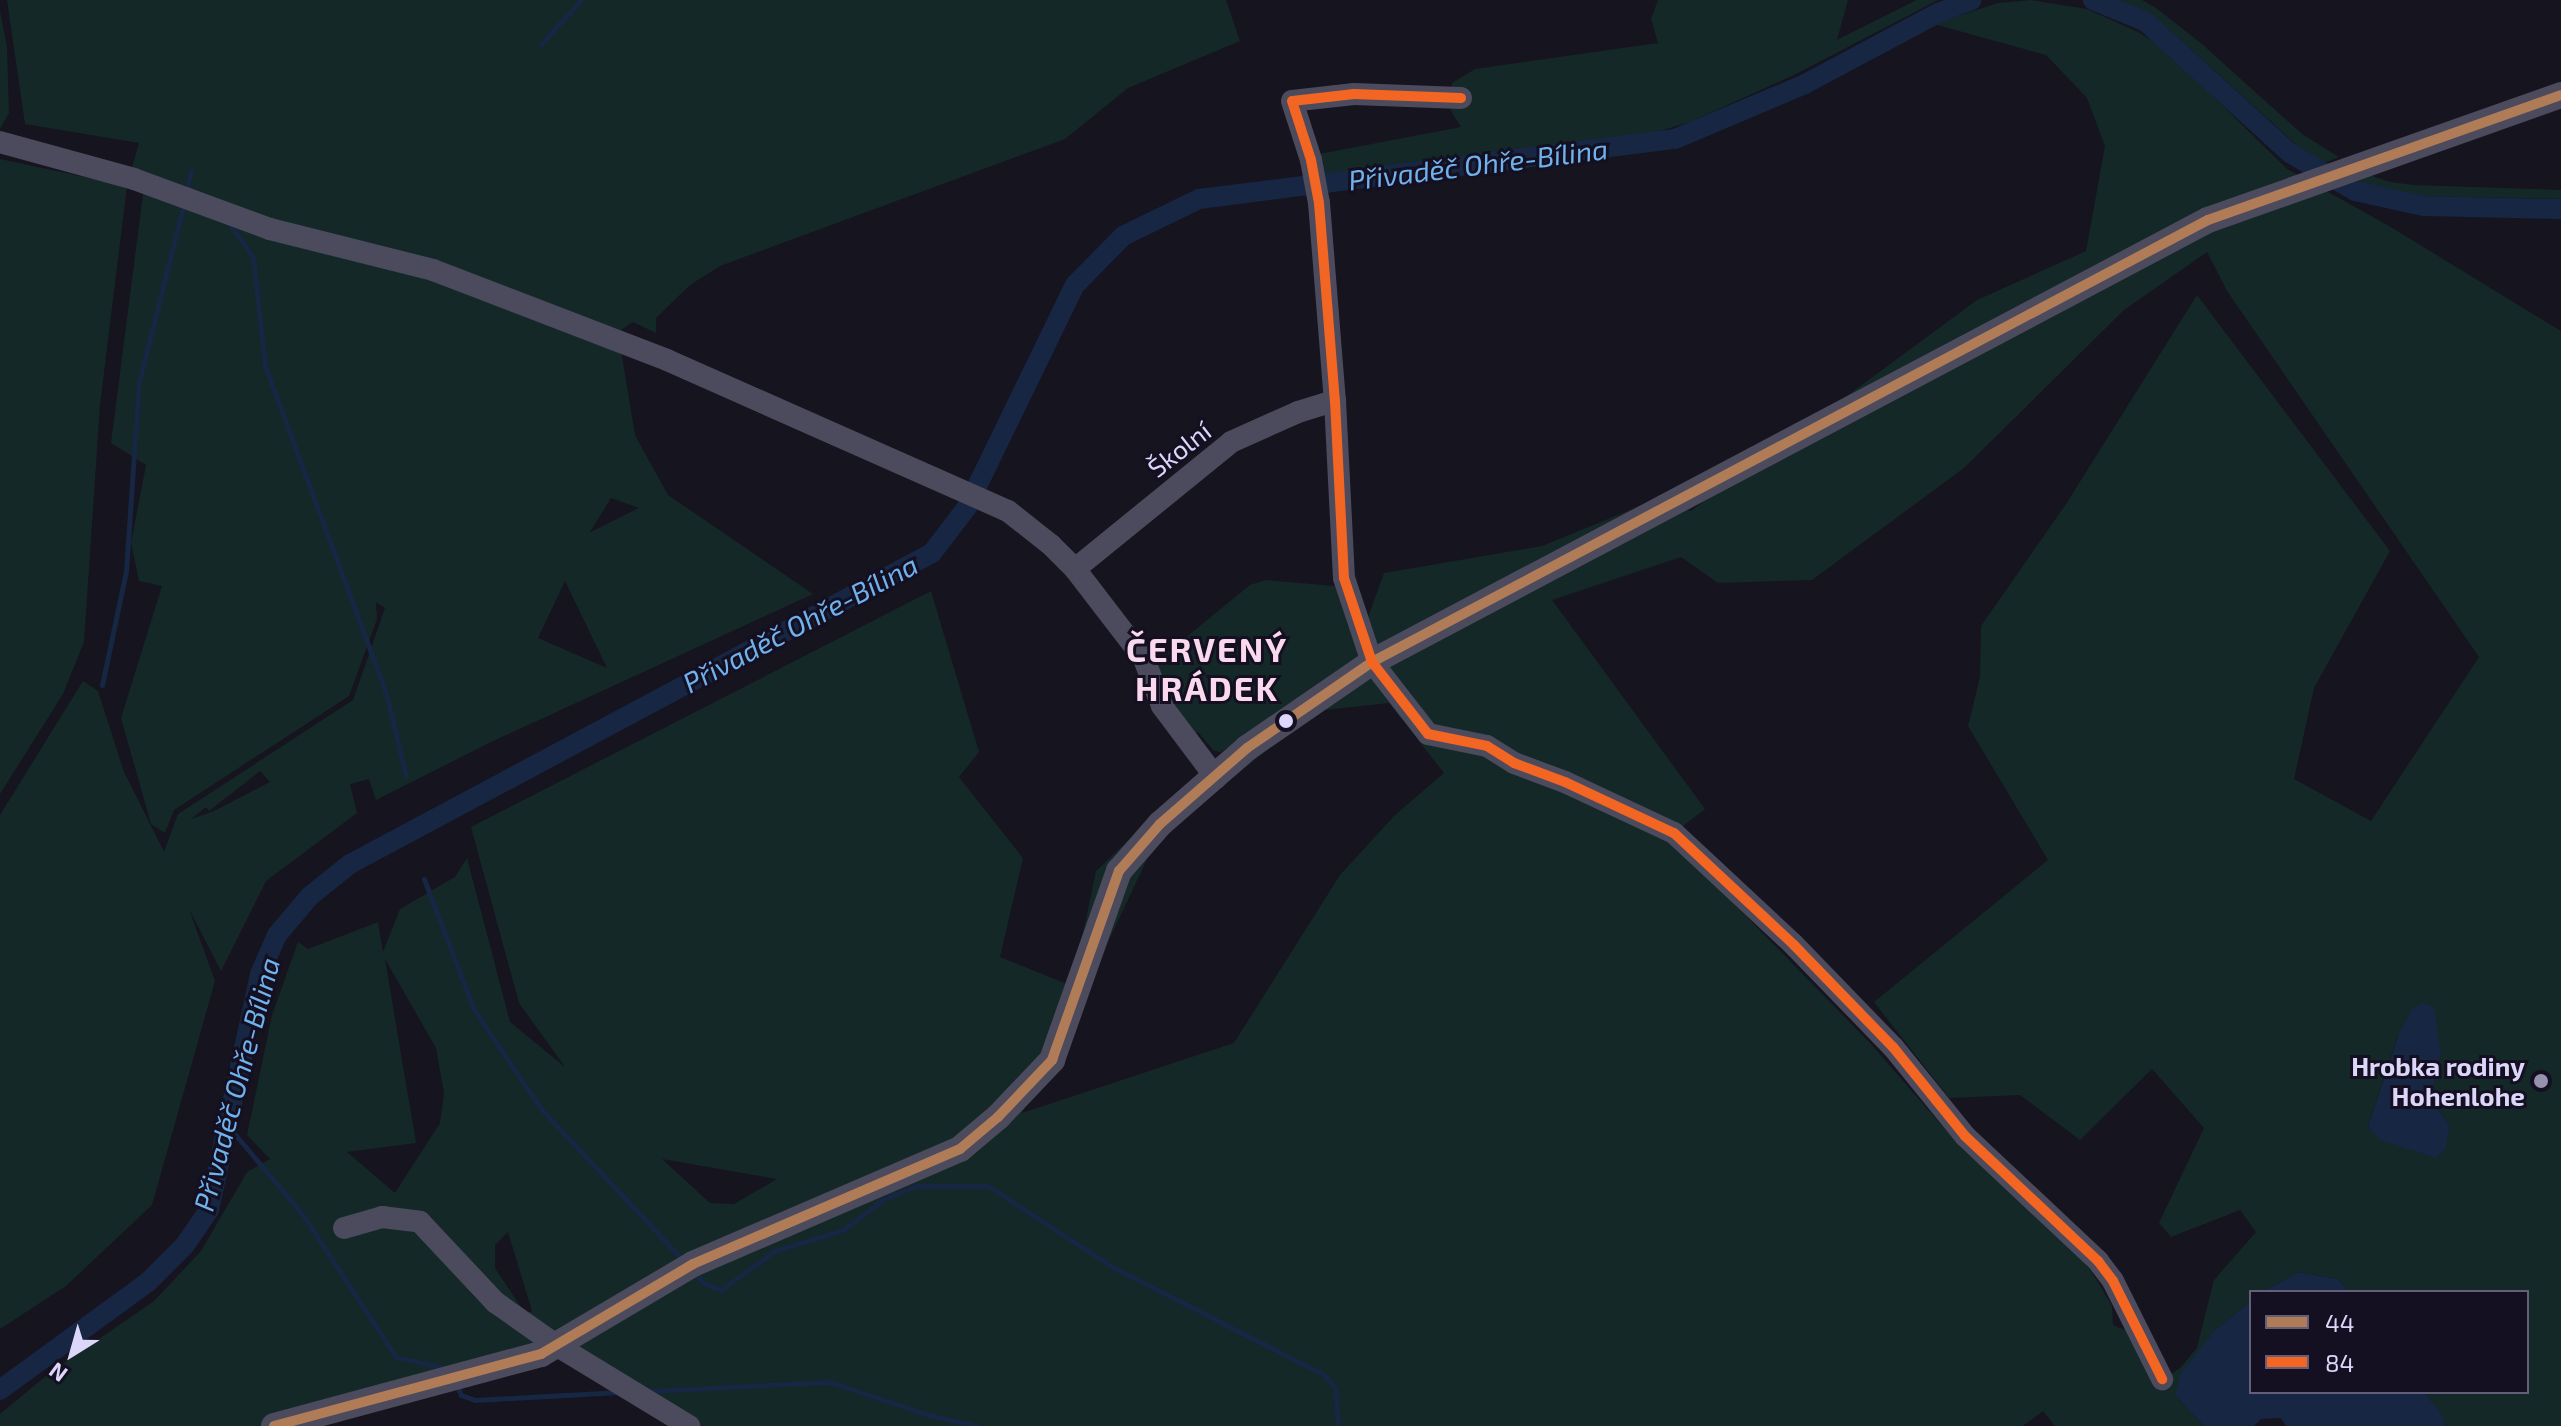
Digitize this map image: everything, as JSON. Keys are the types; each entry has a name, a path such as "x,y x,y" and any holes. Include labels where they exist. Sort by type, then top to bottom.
{"street":[{"path":"1461,98 1354,94 1292,101 1311,160 1319,203 1335,401 1344,578 1372,662 1428,734 1487,746 1514,763 1565,782 1674,833 1794,945 1893,1047 1965,1136 2098,1261 2113,1281 2162,1379"},
{"path":"274,1426 541,1354 681,1271 960,1149 998,1117 1052,1060 1119,871 1160,824 1247,748 1372,662 2208,220 2561,95"},
{"path":"0,142 134,179 270,229 433,270 667,360 995,504 1051,545 1075,569 1144,659 1162,706 1216,778"},
{"name":"Školní","path":"1075,569 1231,442 1298,412 1335,401"},
{"path":"344,1228 382,1217 420,1222 495,1302 556,1345 689,1426"}],"green space":[{"path":"7,0 1226,0 1240,41 1128,88 1065,139 720,266 690,285 656,318 656,333 633,322 618,332 635,435 668,495 813,594 491,742 376,800 369,779 350,784 357,813 266,881 221,971 189,909 215,981 152,1205 66,1286 0,1329 0,815 83,681 98,691 124,772 164,852 178,814 353,700 385,608 376,602 377,619 349,696 174,810 165,833 151,824 121,718 162,586 139,581 131,543 146,465 111,443 143,194 131,171 139,143 25,124","holes":["611,498 639,508 590,532","565,581 607,668 538,638","260,771 270,782 214,811 191,819 206,807 209,811"]},
{"path":"1658,0 1848,0 1837,40 1917,0 1938,0 1796,74 1690,122 1653,133 1324,176 1319,154 1461,127 1451,111 1452,83 1475,69 1658,43 1651,19"},
{"path":"2031,0 2087,9 2140,33 2169,53 2287,169 2389,226 2561,331 2561,1426 2445,1426 2441,1413 2426,1394 2529,1394 2529,1290 2347,1290 2338,1279 2300,1272 2266,1290 2249,1290 2249,1303 2215,1330 2175,1395 2204,1426 2055,1426 2043,1411 2023,1426 680,1426 551,1353 302,1426 0,1426 0,1414 47,1375 154,1301 201,1251 247,1172 270,1159 247,1135 272,1015 298,942 308,949 378,922 383,952 400,909 455,877 467,858 510,1022 565,1067 519,1003 471,827 931,591 979,752 959,777 1023,858 1000,957 1072,986 1096,871 1200,772 1297,698 1221,752 1214,751 1198,732 1194,734 1169,703 1156,669 1158,660 1250,585 1265,580 1335,586 1343,594 1350,614 1347,623 1357,648 1384,573 1542,546 1652,501 1691,511 1977,300 2086,251 2105,146 2087,98 2046,55 1934,24 1998,3","holes":["2207,252 2227,291 2479,657 2371,821 2294,779 2314,688 2390,551 2197,295 2066,504 1981,626 1980,677 1968,726 2048,860 1874,1002 1949,1098 2020,1095 2080,1140 2152,1069 2204,1128 2159,1223 2171,1237 2240,1210 2256,1232 2214,1280 2197,1348 2180,1368 2162,1381 2134,1334 2113,1325 2112,1306 2092,1272 2066,1240 2018,1193 1964,1151 1871,1044 1669,837 1705,809 1552,600 1681,557 1718,583 1812,580 1964,468 2124,310","1389,703 1444,773 1394,816 1340,875 1234,1043 1022,1113 1086,989 1157,838 1316,711","385,959 436,1048 444,1093 440,1123 395,1193 347,1152 416,1143","2398,1035 2441,1054 2434,1087 2438,1109 2450,1127 2368,1127","662,1159 777,1179 734,1204 710,1203","508,1232 532,1311 525,1313 495,1268 495,1245"]},
{"path":"2116,0 2142,0 2156,8 2202,44 2302,134 2339,157 2319,165 2164,25"},
{"path":"0,11 7,47 9,113 0,129"},
{"path":"0,159 127,186 100,405 84,642 63,694 0,794"},
{"path":"2367,174 2390,182 2414,185 2561,190 2561,199 2421,196 2399,194 2352,181"}],"water":[{"path":"2422,1003 2434,1007 2441,1054 2434,1087 2438,1109 2450,1127 2445,1149 2436,1158 2380,1140 2368,1127 2398,1036 2411,1010"},
{"path":"2299,1272 2338,1279 2347,1290 2266,1290"},
{"path":"2249,1303 2249,1394 2426,1394 2441,1413 2445,1426 2286,1426 2281,1418 2261,1419 2254,1426 2204,1426 2175,1395 2181,1373 2215,1330"}],"waterway":[{"path":"541,44 581,0"},
{"name":"Přivaděč Ohře-Bílina","path":"0,1390 148,1282 185,1245 209,1210 260,974 277,935 310,896 350,864 932,553 967,507 1075,285 1123,236 1199,199 1675,139 1805,84 1938,13 1972,0"},
{"name":"Přivaděč Ohře-Bílina","path":"2093,0 2146,22 2290,153 2355,191 2424,206 2561,209"},
{"path":"191,171 187,187 192,189"},
{"path":"102,685 126,571 139,382 184,203"},
{"path":"228,222 253,257 265,366 386,693 406,776"},
{"path":"424,879 474,1010 542,1110 682,1259"},
{"path":"228,1126 303,1215 396,1357 445,1368"},
{"path":"694,1272 704,1283 721,1290 774,1251 843,1230 884,1199 917,1186 988,1186 1116,1269 1323,1374 1335,1388 1338,1426"},
{"path":"646,1391 830,1382 929,1415 978,1426"},
{"path":"457,1386 461,1395 475,1400 620,1392"}],"transit line":[{"name":"84","path":"1461,98 1354,94 1292,101 1311,160 1319,203 1335,401 1344,578 1372,662 1428,734 1487,746 1514,763 1565,782 1674,833 1794,945 1893,1047 1965,1136 2098,1261 2113,1281 2162,1379"},
{"name":"44","path":"274,1426 541,1354 693,1264 960,1149 998,1117 1052,1060 1119,871 1160,824 1247,748 1372,662 2208,220 2561,95"}],"place":[{"name":"Hrobka rodiny Hohenlohe","path":"2541,1081"}],"district":[{"name":"ČERVENÝ HRÁDEK","path":"1207,668"}]}
